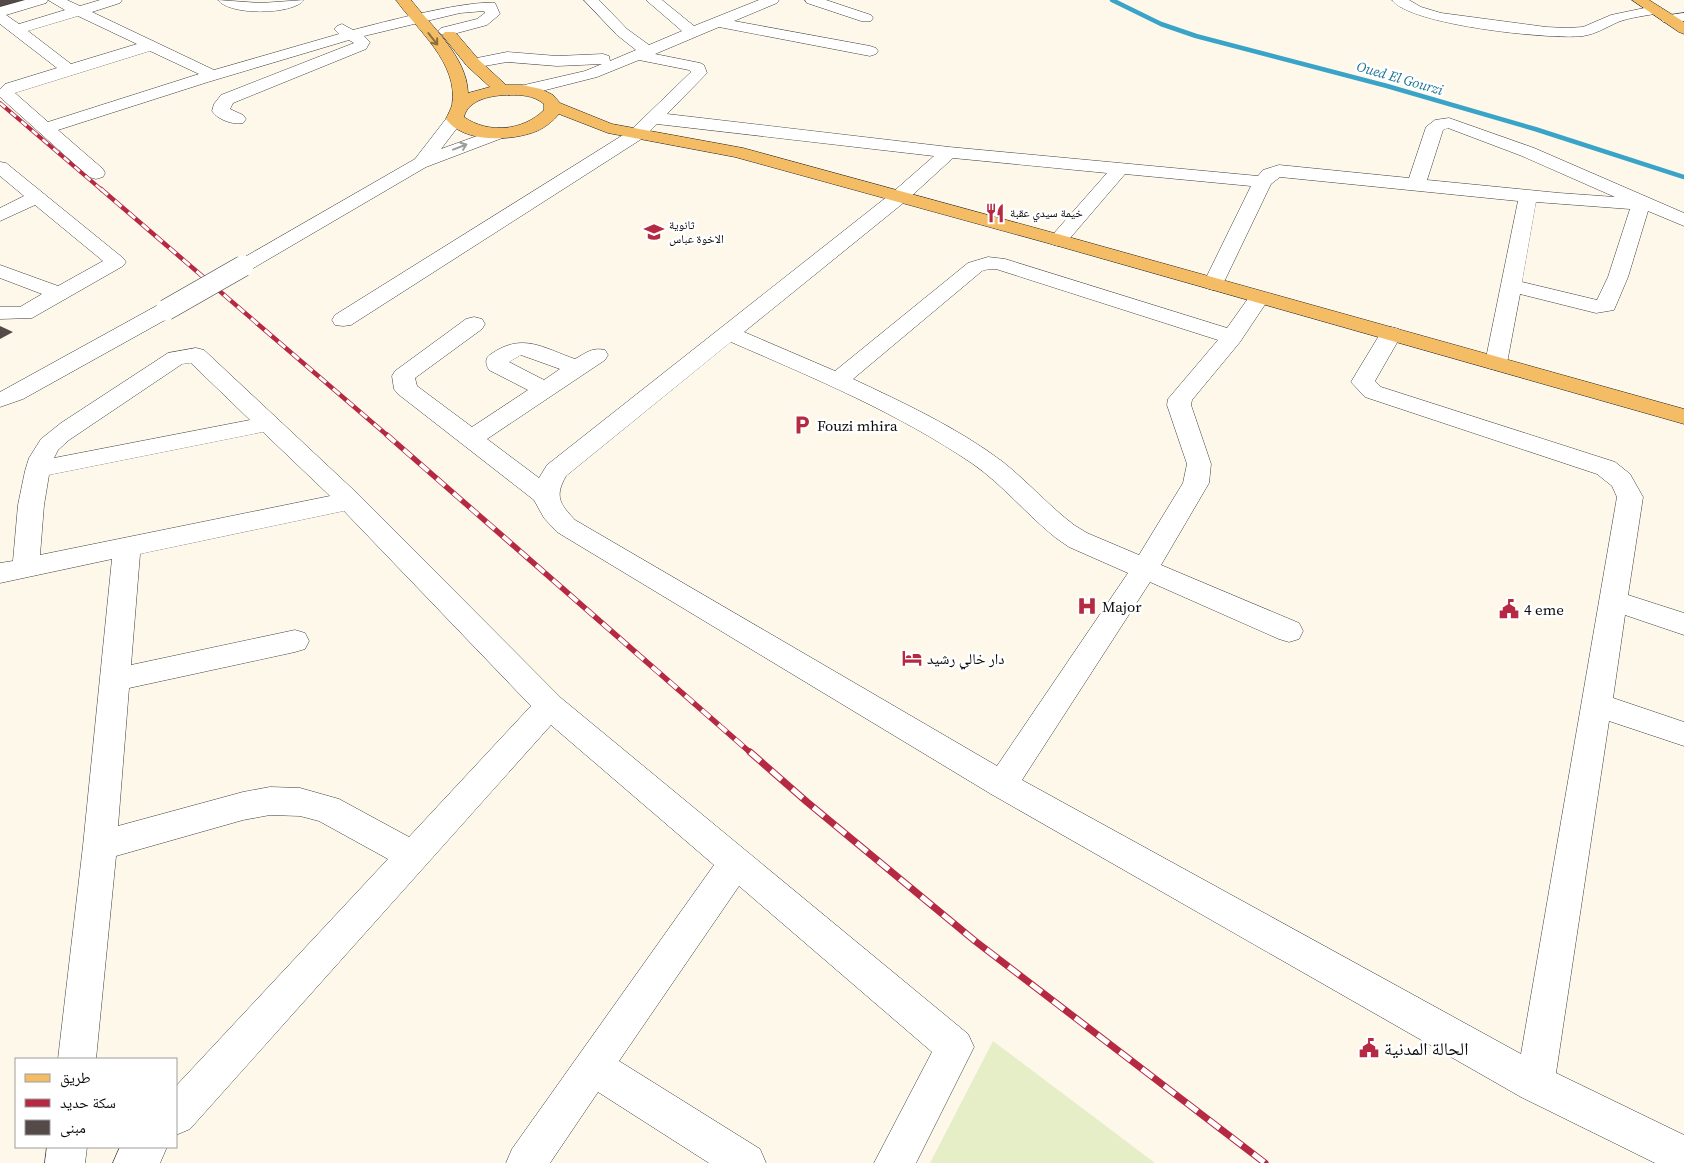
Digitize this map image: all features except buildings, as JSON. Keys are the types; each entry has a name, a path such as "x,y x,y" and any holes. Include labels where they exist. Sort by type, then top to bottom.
{"main road":[{"path":"1639,0 1684,29"},
{"path":"415,5 446,31 473,63 502,90"},
{"path":"415,5 455,68 461,89 458,112 463,127 479,132 499,133 520,130 608,128"},
{"path":"458,112 471,98 502,90 526,90 547,97 553,104 608,128 737,152 1058,240 1684,417"},
{"path":"520,130 542,122 552,111 553,104"}],"street":[{"path":"0,12 41,0"},
{"path":"56,0 208,72"},
{"path":"17,30 115,0"},
{"path":"225,0 235,4 252,6 273,5 297,0"},
{"path":"591,0 622,32 638,55"},
{"path":"653,0 692,32"},
{"path":"812,0 866,18"},
{"path":"1398,0 1416,10 1440,17 1546,32 1567,33 1586,31 1616,18 1654,10"},
{"path":"526,90 591,74 768,1"},
{"path":"45,129 208,72 265,47 415,5 466,2 482,3 490,6 493,14 488,19 446,31"},
{"path":"0,18 70,70"},
{"path":"1668,19 1684,18"},
{"path":"717,22 870,51"},
{"path":"237,119 221,111 222,104 227,99 361,46 362,42 340,26"},
{"path":"96,173 5,93 3,87 70,70 152,45"},
{"path":"343,320 637,134 700,70 694,66 638,55 557,61 507,57 473,63"},
{"path":"553,104 591,74"},
{"path":"420,163 437,144 458,112"},
{"path":"653,118 949,152 1263,182"},
{"path":"1416,186 1435,127 1449,123 1528,152 1684,220"},
{"path":"737,152 758,130"},
{"path":"5,401 420,163 499,133"},
{"path":"949,152 900,196 730,334 556,471 546,487 546,496 550,509 566,526 1002,785 1535,1083 1684,1156"},
{"path":"1058,240 1121,168"},
{"path":"1213,284 1263,182 1270,174 1285,171 1416,186 1528,196 1642,202"},
{"path":"0,313 24,313 116,262 2,172"},
{"path":"1496,363 1528,196"},
{"path":"0,215 36,197"},
{"path":"1511,285 1596,307 1606,305 1618,277 1642,202"},
{"path":"837,381 975,267 988,263 998,263 1232,337"},
{"path":"0,271 60,294"},
{"path":"1002,785 1144,570 1196,483 1199,464 1179,405 1180,399 1232,337 1259,297"},
{"path":"474,324 403,376 406,390 546,496"},
{"path":"730,334 837,381 941,432 984,461 1023,492 1065,532 1078,540 1289,631"},
{"path":"1391,334 1364,382 1373,392 1606,468 1626,485 1630,498 1535,1083"},
{"path":"471,439 545,390 588,361 523,348 515,349 497,360 497,365 545,390"},
{"path":"26,567 28,526 38,469 46,449 54,440 70,428 176,358 196,355 350,501 550,706 956,1047 894,1163"},
{"path":"38,469 268,424"},
{"path":"70,428 127,452"},
{"path":"0,573 350,501"},
{"path":"77,1058 100,846 127,547"},
{"path":"1613,601 1684,624"},
{"path":"114,680 294,640"},
{"path":"1596,704 1684,734"},
{"path":"178,1113 550,706"},
{"path":"100,846 243,806 270,801 300,802 327,809 412,855"},
{"path":"526,1163 736,862"},
{"path":"593,1067 746,1163"},
{"path":"65,1163 67,1148"},
{"path":"133,1163 147,1148"}],"green space":[{"path":"993,1041 1155,1163 930,1163"}],"waterway":[{"name":"Oued El Gourzi","path":"1112,0 1161,24 1196,36 1387,86 1535,129 1684,177"}],"railway":[{"path":"0,103 103,191"},
{"path":"101,189 388,436"},
{"path":"387,435 752,754"},
{"path":"750,752 807,802 975,941 1265,1163"}],"place":[{"name":"خيمة سيدي عقبة","path":"995,213"},
{"name":"ثانوية الاخوة عباس","path":"654,232"},
{"name":"Fouzi mhira","path":"802,425"},
{"name":"Major","path":"1087,606"},
{"name":"4 eme","path":"1509,609"},
{"name":"دار خالي رشيد","path":"912,658"},
{"name":"الحالة المدنية","path":"1369,1048"}]}
